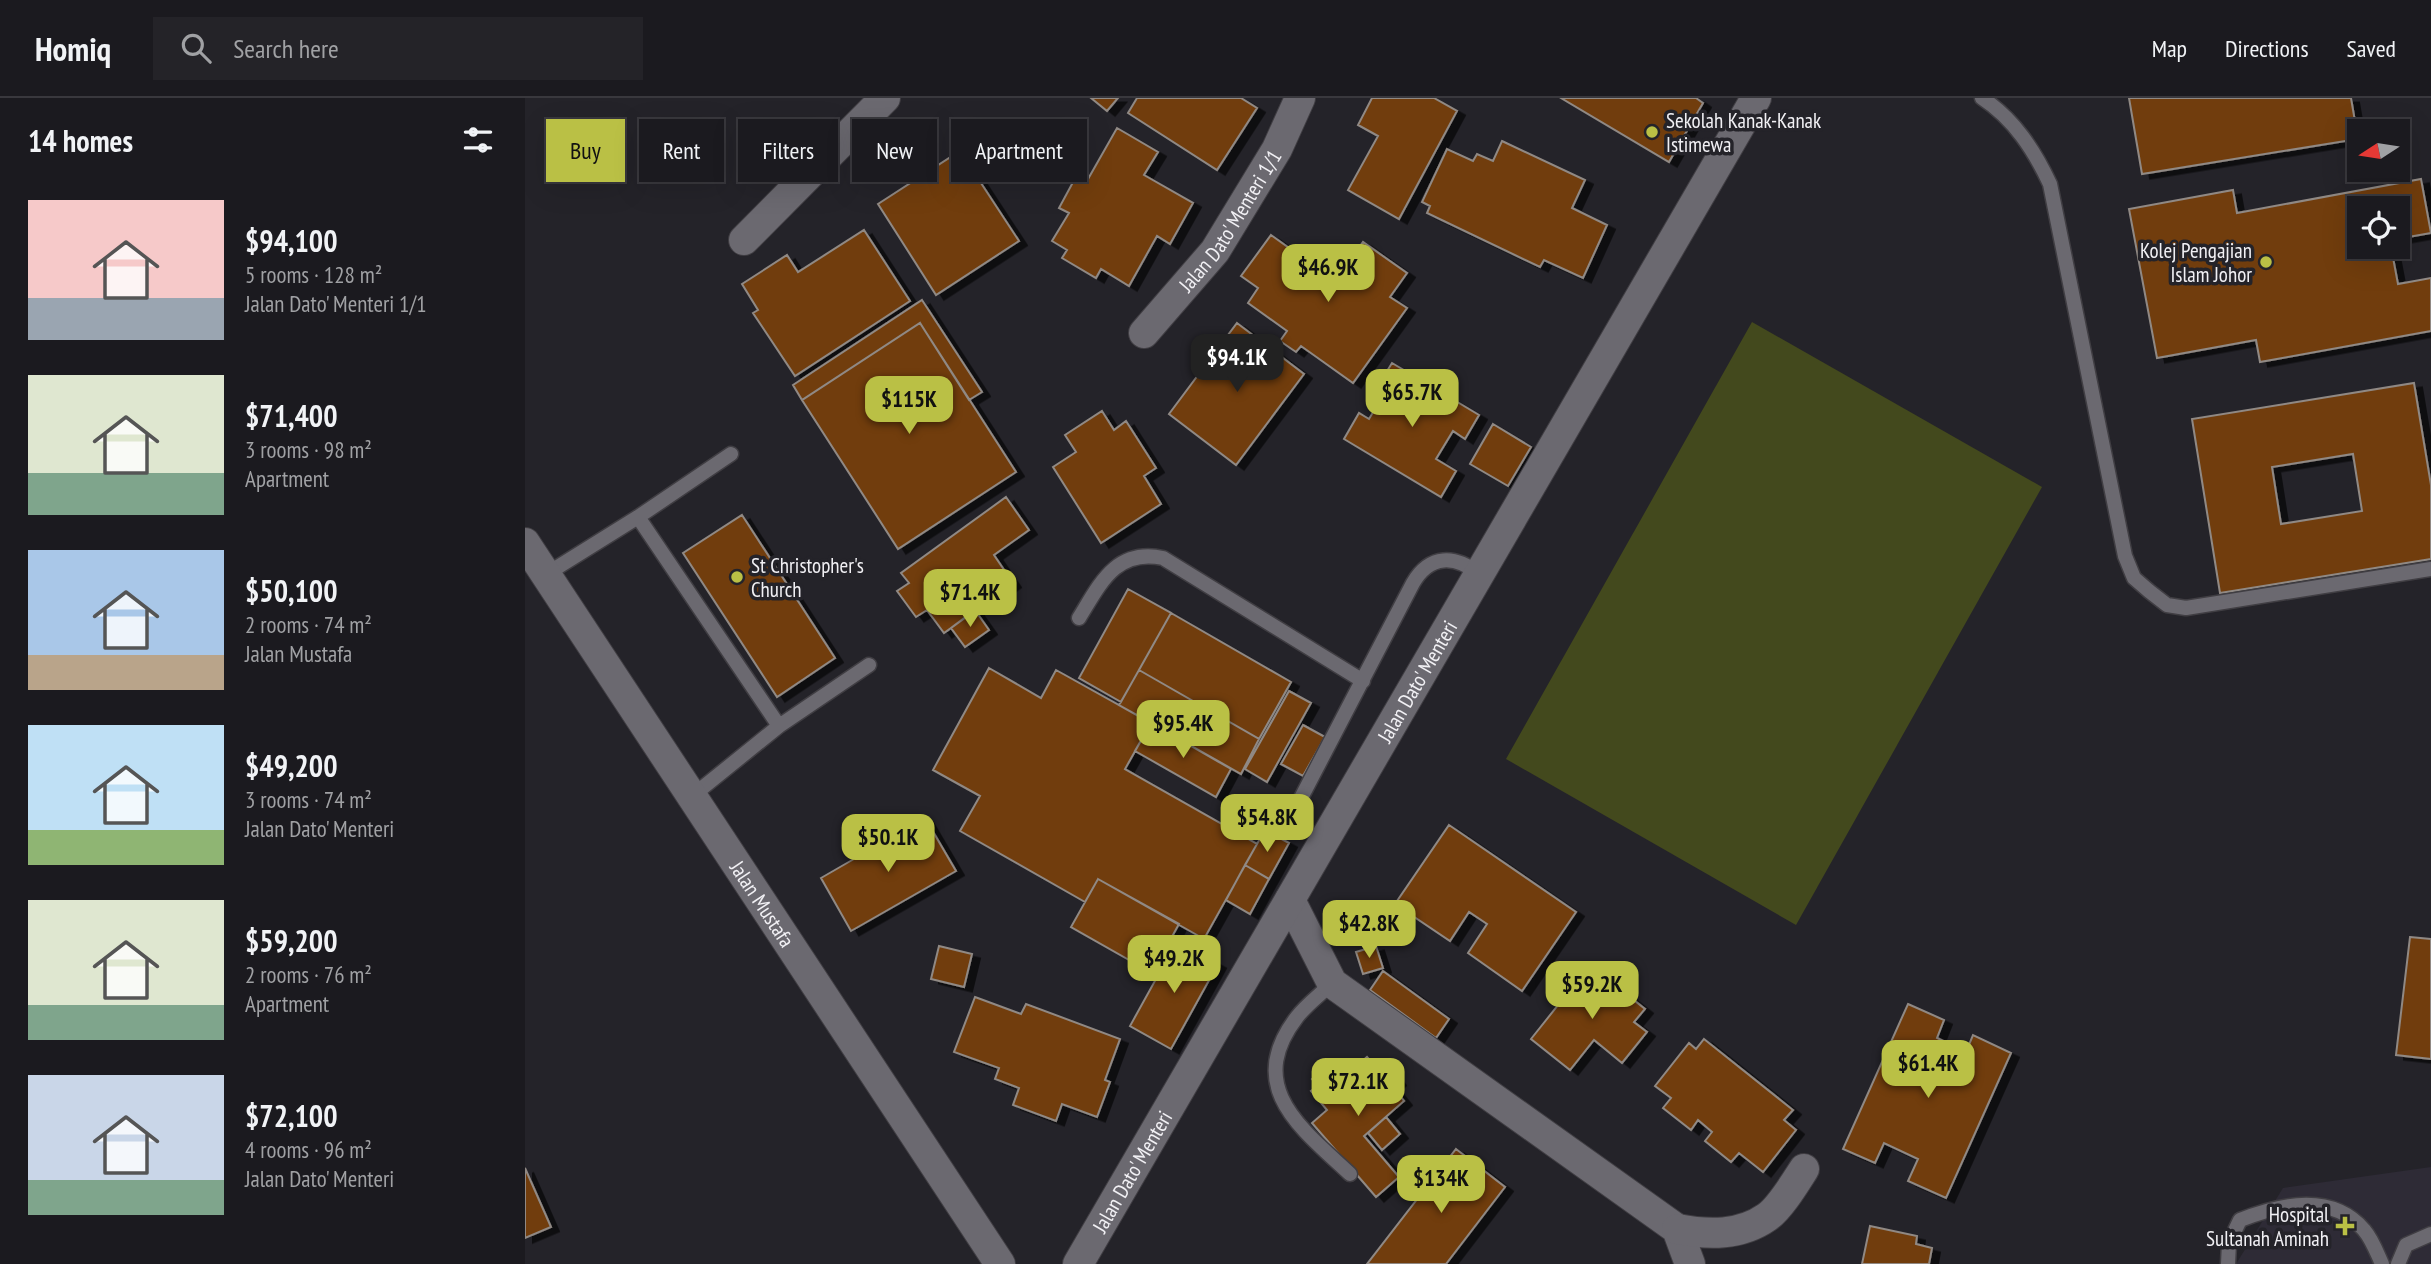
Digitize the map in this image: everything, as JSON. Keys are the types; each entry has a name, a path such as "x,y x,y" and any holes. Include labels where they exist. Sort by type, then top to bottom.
{"street":[{"path":"744,240 885,98"},
{"name":"Jalan Dato' Menteri 1/1","path":"1144,334 1215,251 1277,149 1300,98"},
{"name":"Jalan Dato' Menteri","path":"1079,1264 1756,98"},
{"name":"Jalan Mustafa","path":"525,544 1000,1264"},
{"path":"1290,900 1332,983 1677,1229 1707,1235 1739,1230 1768,1216 1804,1169"},
{"path":"1677,1229 1690,1264"}],"lane":[{"path":"1987,99 2012,123 2036,156 2050,184 2125,556 2133,578 2167,605 2186,608 2431,569"},
{"path":"545,575 731,454"},
{"path":"638,517 779,726"},
{"path":"1079,618 1100,584 1120,563 1142,555 1163,558 1363,681"},
{"path":"1257,815 1273,824 1288,823 1413,583 1425,567 1437,561 1451,560 1464,563 1479,574"},
{"path":"691,797 779,726 869,665"},
{"path":"1332,983 1297,1017 1274,1065 1284,1106 1296,1123 1350,1174"},
{"path":"2228,1264 2229,1243 2240,1220 2281,1206 2315,1203 2343,1213 2364,1229 2382,1264"},
{"path":"2398,1264 2406,1245 2431,1234"}],"shaded area":[{"name":"Hospital Sultanah Aminah","path":"2431,1167 2431,1264 2236,1264 2283,1188"}],"green space":[{"path":"1752,322 2042,487 1796,925 1506,759"}],"building":[{"path":"1091,98 1118,98 1107,111"},
{"path":"1137,98 1241,98 1257,108 1217,170 1128,113"},
{"path":"1372,98 1434,98 1457,111 1399,219 1348,190 1378,136 1358,125"},
{"name":"Sekolah Kanak-Kanak Istimewa","path":"1561,98 1696,98 1703,103 1669,162"},
{"path":"2129,98 2351,98 2355,119 2347,119 2347,141 2142,174"},
{"path":"1117,128 1158,152 1144,175 1193,203 1170,244 1157,236 1129,286 1101,269 1096,278 1062,258 1067,250 1052,241 1069,213 1059,208 1073,182 1087,182"},
{"path":"1502,141 1585,180 1572,208 1607,225 1583,278 1544,260 1540,267 1427,213 1430,206 1422,202 1447,149 1473,161 1477,154 1493,161"},
{"path":"951,157 951,182 980,182 1019,241 936,295 878,204 912,182 937,182 937,166"},
{"name":"Kolej Pengajian Islam Johor","path":"2421,179 2431,233 2410,237 2410,196 2347,196 2347,259 2393,259 2398,284 2431,278 2431,331 2260,362 2256,340 2157,358 2129,209 2233,190 2237,213"},
{"path":"864,230 910,301 795,376 753,313 758,310 742,284 787,255 798,272"},
{"path":"1271,235 1335,281 1363,242 1407,273 1390,297 1407,308 1353,383 1301,346 1296,352 1280,341 1287,331 1248,303 1258,288 1241,276"},
{"path":"922,300 982,392 969,400 920,323 802,400 793,385"},
{"path":"920,323 1016,472 898,549 802,400"},
{"path":"1237,323 1304,374 1236,465 1169,414"},
{"path":"1392,363 1479,415 1465,439 1453,431 1436,459 1456,471 1441,497 1344,439 1359,413 1369,419 1387,389 1379,384"},
{"path":"2414,383 2431,485 2431,559 2220,593 2192,419","holes":["2353,454 2362,511 2281,524 2272,467"]},
{"path":"1102,411 1114,430 1126,421 1156,468 1144,476 1161,504 1101,543 1053,467 1076,452 1065,435"},
{"path":"1493,424 1531,447 1508,486 1470,464"},
{"path":"1006,497 1029,530 994,555 1013,583 944,633 927,610 916,617 897,591 909,583 901,573"},
{"path":"742,515 835,658 777,697 683,553"},
{"path":"1128,589 1171,613 1121,702 1079,678"},
{"path":"975,610 989,630 965,647 951,628"},
{"path":"1171,613 1291,682 1259,739 1139,670"},
{"path":"989,668 1041,698 1056,670 1151,723 1125,769 1257,844 1204,939 1098,879 1085,902 960,831 980,796 933,770"},
{"path":"1139,670 1259,739 1241,774 1119,705"},
{"path":"1289,691 1311,703 1267,782 1245,769"},
{"path":"1151,723 1231,769 1216,797 1135,751"},
{"path":"1303,725 1325,737 1303,776 1281,764"},
{"path":"925,818 956,871 851,931 821,878"},
{"path":"1449,825 1576,912 1522,991 1468,953 1487,924 1469,912 1450,941 1395,904"},
{"path":"1265,830 1289,843 1269,879 1245,865"},
{"path":"1245,865 1269,879 1250,914 1226,900"},
{"path":"1098,879 1179,924 1152,973 1071,927"},
{"path":"2410,937 2431,939 2431,1059 2396,1055"},
{"path":"1177,941 1218,964 1171,1049 1130,1026"},
{"path":"939,946 972,954 964,987 931,979"},
{"path":"1376,946 1383,968 1363,974 1356,952"},
{"path":"1590,965 1645,1009 1634,1022 1647,1032 1622,1063 1594,1040 1570,1070 1531,1039"},
{"path":"1383,971 1449,1019 1436,1038 1370,990"},
{"path":"975,997 1021,1014 1026,1004 1120,1039 1105,1080 1110,1082 1097,1117 1062,1104 1056,1121 1013,1105 1019,1088 995,1079 999,1068 954,1052"},
{"path":"1908,1004 1944,1020 1937,1038 1966,1052 1973,1035 2011,1053 1946,1198 1908,1181 1918,1159 1884,1143 1875,1163 1843,1149"},
{"path":"1704,1039 1793,1110 1784,1120 1796,1130 1763,1172 1739,1153 1731,1162 1705,1141 1712,1132 1698,1120 1691,1130 1663,1108 1671,1098 1655,1086 1689,1043 1696,1049"},
{"path":"1367,1057 1380,1072 1386,1066 1398,1081 1392,1086 1404,1101 1364,1136 1399,1177 1376,1197 1312,1123 1327,1110 1311,1091 1318,1086 1312,1079 1325,1067 1331,1075 1339,1067 1346,1075"},
{"path":"1386,1117 1400,1134 1382,1150 1368,1133"},
{"path":"1456,1149 1505,1187 1446,1264 1367,1264"},
{"path":"525,1168 551,1227 525,1238"},
{"path":"1870,1226 1917,1236 1916,1244 1932,1248 1929,1264 1862,1264"}],"place":[{"name":"Sekolah Kanak-Kanak Istimewa","path":"1652,132"},
{"name":"Kolej Pengajian Islam Johor","path":"2266,262"},
{"name":"St Christopher's Church","path":"737,577"},
{"name":"Hospital Sultanah Aminah","path":"2345,1226"}]}
